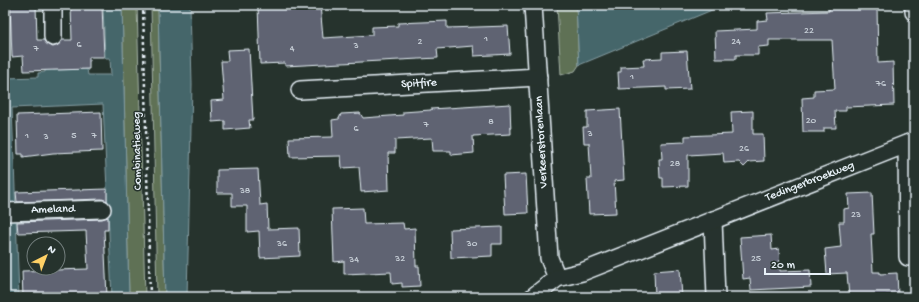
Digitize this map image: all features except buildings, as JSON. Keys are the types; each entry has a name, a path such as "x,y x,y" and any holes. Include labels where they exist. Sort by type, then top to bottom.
{"street":[{"path":"53,5 53,37"},
{"name":"Verkeerstorenlaan","path":"534,5 548,258 557,278"},
{"path":"914,5 914,12"},
{"name":"Spitfire","path":"300,90 538,77"},
{"name":"Tedingerbroekweg","path":"533,297 557,278 582,272 910,142 908,257"},
{"name":"Ameland","path":"5,212 102,209"},
{"path":"713,220 716,297"}],"path":[{"name":"Combinatieweg","path":"143,5 150,297"}],"green space":[{"path":"122,5 137,5 145,297 129,297"},
{"path":"151,5 158,5 165,297 157,297"},
{"path":"557,5 576,5 579,65 575,71 561,75"}],"water":[{"path":"103,5 122,5 129,297 112,297 103,104 12,108 19,297 5,297 5,55 6,78 38,77 38,73 45,72 45,54 53,70 87,69 88,75 111,75 110,58 105,58"},
{"path":"158,5 190,5 192,84 187,297 165,297"},
{"path":"576,5 724,5 579,65"}]}
